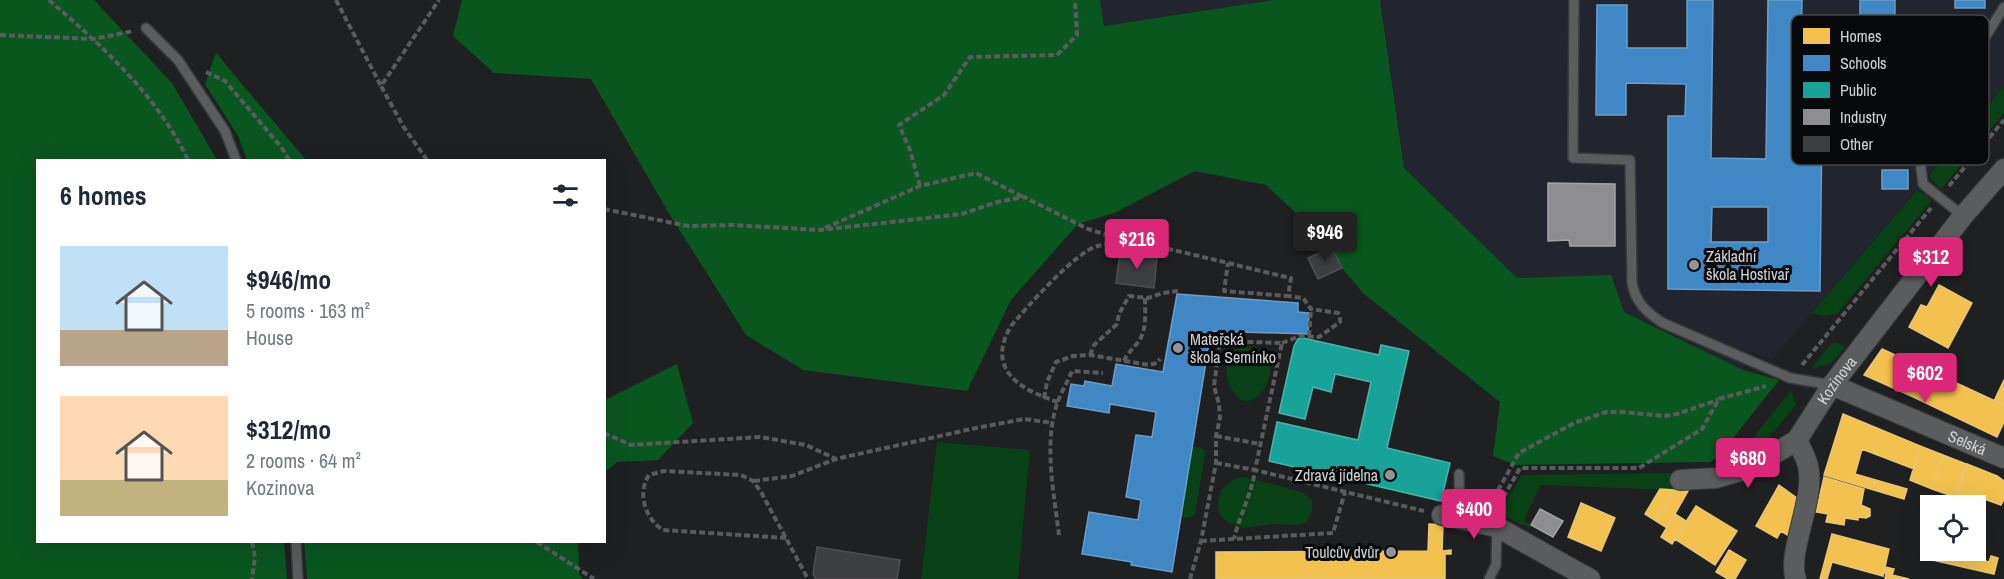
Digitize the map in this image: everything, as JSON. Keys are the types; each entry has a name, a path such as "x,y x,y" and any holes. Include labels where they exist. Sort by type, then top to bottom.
{"street":[{"name":"Kozinova","path":"1680,480 1716,478 1751,468 1797,440 1832,385 1963,216 2004,169"},
{"name":"Selská","path":"1832,385 2004,458"},
{"path":"1796,579 1794,564 1809,483 1809,468 1797,440"},
{"path":"1451,516 1497,527 1590,579"}],"lane":[{"path":"1574,0 1574,159 1630,160 1632,282 1637,301 1649,314 1663,322 1790,378 1832,385"},
{"path":"1989,31 2004,7"},
{"path":"146,28 178,60 225,131 236,159"},
{"path":"1921,165 1923,184 1963,216"},
{"path":"1451,516 1459,474"},
{"path":"1489,579 1496,565 1497,527"},
{"path":"296,543 298,579"}],"path":[{"path":"49,0 94,39 133,78 164,117 188,159"},
{"path":"336,0 403,126 426,159"},
{"path":"381,86 439,0"},
{"path":"920,186 910,150 899,125 944,95 970,57 1057,55 1077,35 1075,0"},
{"path":"0,35 94,39 146,28"},
{"path":"178,60 225,81 282,148 288,159"},
{"path":"1989,138 2004,120"},
{"path":"1497,527 1487,511 1515,458 1525,449 1574,423 1599,414 1622,412 1664,416 1677,414 1790,378 1967,165"},
{"path":"820,230 920,186 976,173 1088,229 1136,244 1172,249 1291,278 1288,296"},
{"path":"606,209 688,226 732,225 820,230 962,214 997,202 1024,197"},
{"path":"1058,402 1036,395 1014,381 1003,361 1006,334 1066,267 1096,246 1136,244"},
{"path":"1228,263 1224,291 1303,298 1311,309 1309,336"},
{"path":"1090,355 1094,345 1115,326 1129,296 1150,298 1178,291"},
{"path":"1124,361 1144,331 1145,298"},
{"path":"1190,579 1201,541 1216,463 1216,436 1220,418 1215,386 1220,341 1282,344 1296,337 1319,337 1340,322 1338,313 1311,309"},
{"path":"1234,539 1236,526 1254,479 1282,344"},
{"path":"1044,398 1047,382 1056,362 1073,356 1090,355 1149,365 1157,363 1160,359"},
{"path":"1059,535 1051,462 1053,423 1058,402 1072,371 1103,373"},
{"path":"1498,506 1520,468 1639,468 1702,429 1719,399"},
{"path":"753,481 792,476 836,459 975,428 1024,419 1053,423"},
{"path":"606,434 631,445 760,437 806,445 836,459"},
{"path":"1216,436 1260,444"},
{"path":"1216,463 1451,516"},
{"path":"786,538 663,530 652,523 646,511 645,482 649,475 664,471 741,475 753,481 761,492 786,538 808,579"},
{"path":"1201,541 1333,533 1344,492"},
{"path":"252,543 255,556 252,579"},
{"path":"539,543 594,579"}],"shaded area":[{"path":"1100,0 1274,0 1103,26"},
{"path":"1380,0 2004,0 2004,86 1989,104 1989,15 1791,15 1791,165 1937,165 1772,360 1751,351 1743,370 1624,311 1610,275 1517,278 1404,168"}],"green space":[{"path":"0,0 94,0 172,83 216,159 36,159 36,543 284,543 287,579 0,579"},
{"path":"462,0 1100,0 1104,26 1274,0 1380,0 1404,168 1517,278 1611,275 1624,312 1743,370 1779,380 1719,456 1710,462 1515,465 1493,456 1500,402 1364,294 1342,268 1332,247 1266,185 1195,171 1114,213 1078,224 1011,300 967,391 803,370 746,335 670,215 591,79 494,73 453,36"},
{"path":"216,53 305,159 247,159 238,136 205,84"},
{"path":"2004,86 2004,113 1989,131 1989,104"},
{"path":"1938,165 1961,165 1941,189 1929,176"},
{"path":"1917,190 1932,200 1837,314 1825,316 1812,313"},
{"path":"1835,342 1845,347 1838,356 1824,366 1812,368 1829,346"},
{"path":"1245,347 1258,350 1265,356 1270,374 1262,392 1247,401 1241,400 1232,390 1226,367 1229,355 1236,349"},
{"path":"677,364 693,423 658,460 617,462 606,471 606,400"},
{"path":"1791,391 1796,405 1749,460 1727,469"},
{"path":"937,442 1030,450 1018,579 921,579"},
{"path":"1192,446 1204,449 1205,454 1195,514 1189,518 1181,517"},
{"path":"1679,473 1674,490 1540,485 1524,521 1531,525 1530,528 1503,516 1502,508 1522,475"},
{"path":"1246,477 1304,493 1312,500 1312,511 1307,522 1298,525 1272,524 1242,528 1228,523 1221,516 1217,507 1221,490 1236,478"},
{"path":"304,543 578,543 579,574 583,579 307,579"}],"building: Homes":[{"path":"1939,285 1972,303 1948,348 1909,327 1921,305 1927,307"},
{"path":"1882,349 1924,368 1911,396 1864,375"},
{"path":"1924,368 2004,405 2004,422 1997,437 1911,396"},
{"path":"2004,380 2004,405 1994,401"},
{"path":"1843,414 1920,446 1914,469 1862,449 1855,474 1907,489 1904,499 1824,475"},
{"path":"1920,446 1943,455 1932,489 1910,480"},
{"path":"1943,455 1966,464 1956,495 1932,489"},
{"path":"1967,464 2004,481 2004,499 2001,505 1986,500 1986,495 1956,495"},
{"path":"1824,477 1864,489 1861,505 1870,509 1870,516 1858,517 1858,520 1845,518 1844,525 1826,522 1828,514 1816,512"},
{"path":"1779,485 1797,498 1789,536 1781,531 1777,538 1756,526"},
{"path":"1660,489 1674,490 1656,521 1645,514"},
{"path":"1674,490 1688,491 1667,528 1656,521"},
{"path":"1581,503 1615,518 1601,551 1568,537"},
{"path":"1696,506 1737,531 1715,565 1675,539"},
{"path":"1675,514 1686,521 1672,544 1661,537"},
{"name":"Toulcův dvůr","path":"1429,524 1443,525 1442,551 1451,550 1451,554 1445,554 1445,579 1216,579 1216,552 1428,551"},
{"path":"1832,534 1889,549 1883,576 1832,562 1827,579 1820,579"},
{"path":"1729,550 1746,560 1735,579 1728,579 1716,572"},
{"path":"1991,556 1998,558 1994,574 1936,561 1989,562"},
{"path":"1885,567 1894,569 1892,575 1909,579 1885,579 1886,573 1883,573"}],"building: Schools":[{"path":"1687,0 1713,0 1711,158 1766,159 1768,0 1802,0 1802,15 1791,15 1791,165 1821,165 1820,291 1668,289 1668,116 1685,116 1686,84 1626,83 1626,115 1596,115 1597,5 1627,5 1627,48 1687,48","holes":["1712,207 1768,207 1768,242 1711,242"]},
{"path":"1860,0 1895,0 1895,15 1860,15"},
{"path":"1955,0 1985,0 1985,8 1955,8"},
{"path":"1882,170 1908,170 1908,189 1882,189"},
{"path":"1177,294 1298,303 1298,312 1309,313 1308,334 1211,331 1172,572 1131,565 1132,562 1082,554 1089,512 1138,520 1141,500 1126,497 1136,435 1152,437 1156,412 1110,404 1109,413 1067,406 1071,384 1084,386 1085,381 1112,386 1116,364 1163,372"}],"building: Public":[{"path":"1303,338 1379,355 1381,345 1409,351 1387,448 1450,463 1441,501 1269,461 1277,422 1358,440 1371,382 1335,374 1331,392 1313,387 1305,419 1279,413 1294,346 1298,339"}],"building: Industry":[{"path":"1548,183 1615,184 1615,246 1570,246 1569,240 1548,241"},
{"path":"1540,509 1563,521 1553,537 1531,525"}],"building: Other":[{"path":"1332,247 1342,268 1318,279 1308,258"},
{"path":"1120,253 1157,257 1154,288 1116,283"},
{"path":"817,547 900,560 897,579 816,579 813,574"}],"place":[{"name":"Základní škola Hostivař","path":"1694,265"},
{"name":"Mateřská škola Semínko","path":"1178,348"},
{"name":"Zdravá jídelna","path":"1390,475"},
{"name":"Toulcův dvůr","path":"1391,552"}]}
